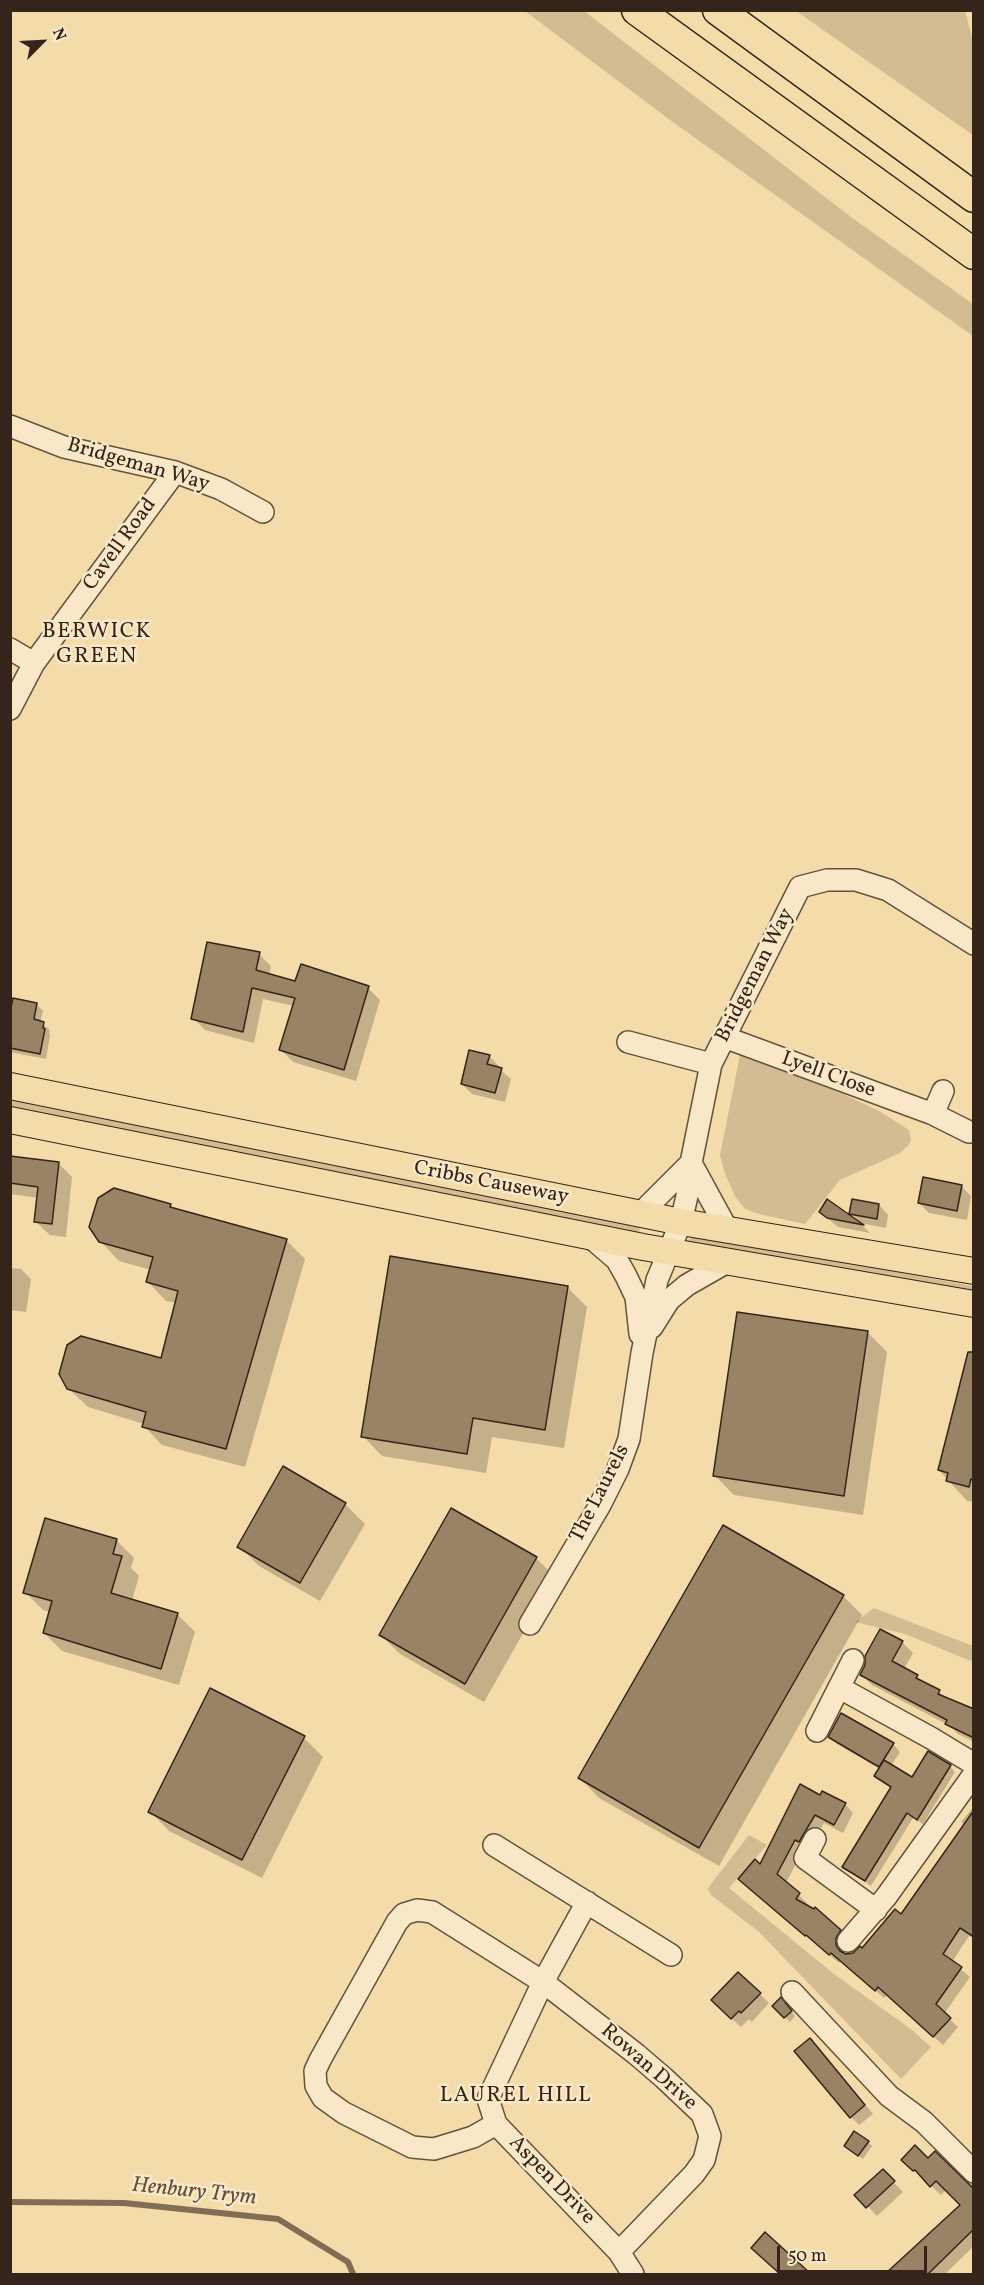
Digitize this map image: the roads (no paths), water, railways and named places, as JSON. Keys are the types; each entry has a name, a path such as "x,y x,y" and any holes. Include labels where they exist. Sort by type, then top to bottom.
{"highway":[{"path":"637,10 974,254"},
{"path":"718,10 974,197"}],"main road":[{"name":"Cribbs Causeway","path":"10,1086 681,1222 974,1271"},
{"name":"Cribbs Causeway","path":"10,1120 669,1251 974,1304"}],"street":[{"name":"Bridgeman Way","path":"10,426 64,447 175,472 220,489 263,512"},
{"name":"Cavell Road","path":"10,709 34,663 175,472"},
{"path":"10,649 34,663"},
{"name":"Bridgeman Way","path":"681,1222 711,1064 800,887 827,880 856,880 867,883 888,890 974,944"},
{"name":"Lyell Close","path":"724,1037 933,1114 969,1132"},
{"name":"Bridgeman Way","path":"628,1042 711,1064"},
{"path":"933,1114 943,1091"},
{"path":"640,1214 691,1163 727,1228"},
{"name":"The Laurels","path":"530,1624 600,1505 618,1469 629,1439 642,1353 657,1280 681,1222"},
{"name":"The Laurels","path":"588,1235 617,1260 636,1297 642,1353"},
{"name":"The Laurels","path":"642,1353 653,1324 669,1300 687,1285 729,1261"},
{"path":"817,1731 853,1660"},
{"path":"840,1688 932,1738 974,1764"},
{"path":"848,1941 876,1910 974,1774"},
{"path":"815,1839 805,1858 876,1910"},
{"path":"494,1845 671,1955"},
{"name":"Aspen Drive","path":"587,1902 543,1982 489,2099 496,2124 619,2252 630,2273"},
{"name":"Rowan Drive","path":"496,2124 473,2137 434,2149 412,2147 344,2113 324,2098 316,2086 315,2071 320,2060 397,1922 404,1914 417,1910 432,1912 543,1982 664,2078 702,2114 708,2128 707,2153 694,2174 619,2252"},
{"path":"792,1992 888,2096 924,2122 974,2172"}],"waterway":[{"name":"Henbury Trym","path":"10,2202 124,2203 278,2219 348,2262 353,2274"}],"district":[{"name":"BERWICK GREEN","path":"97,646"},
{"name":"LAUREL HILL","path":"516,2097"}]}
